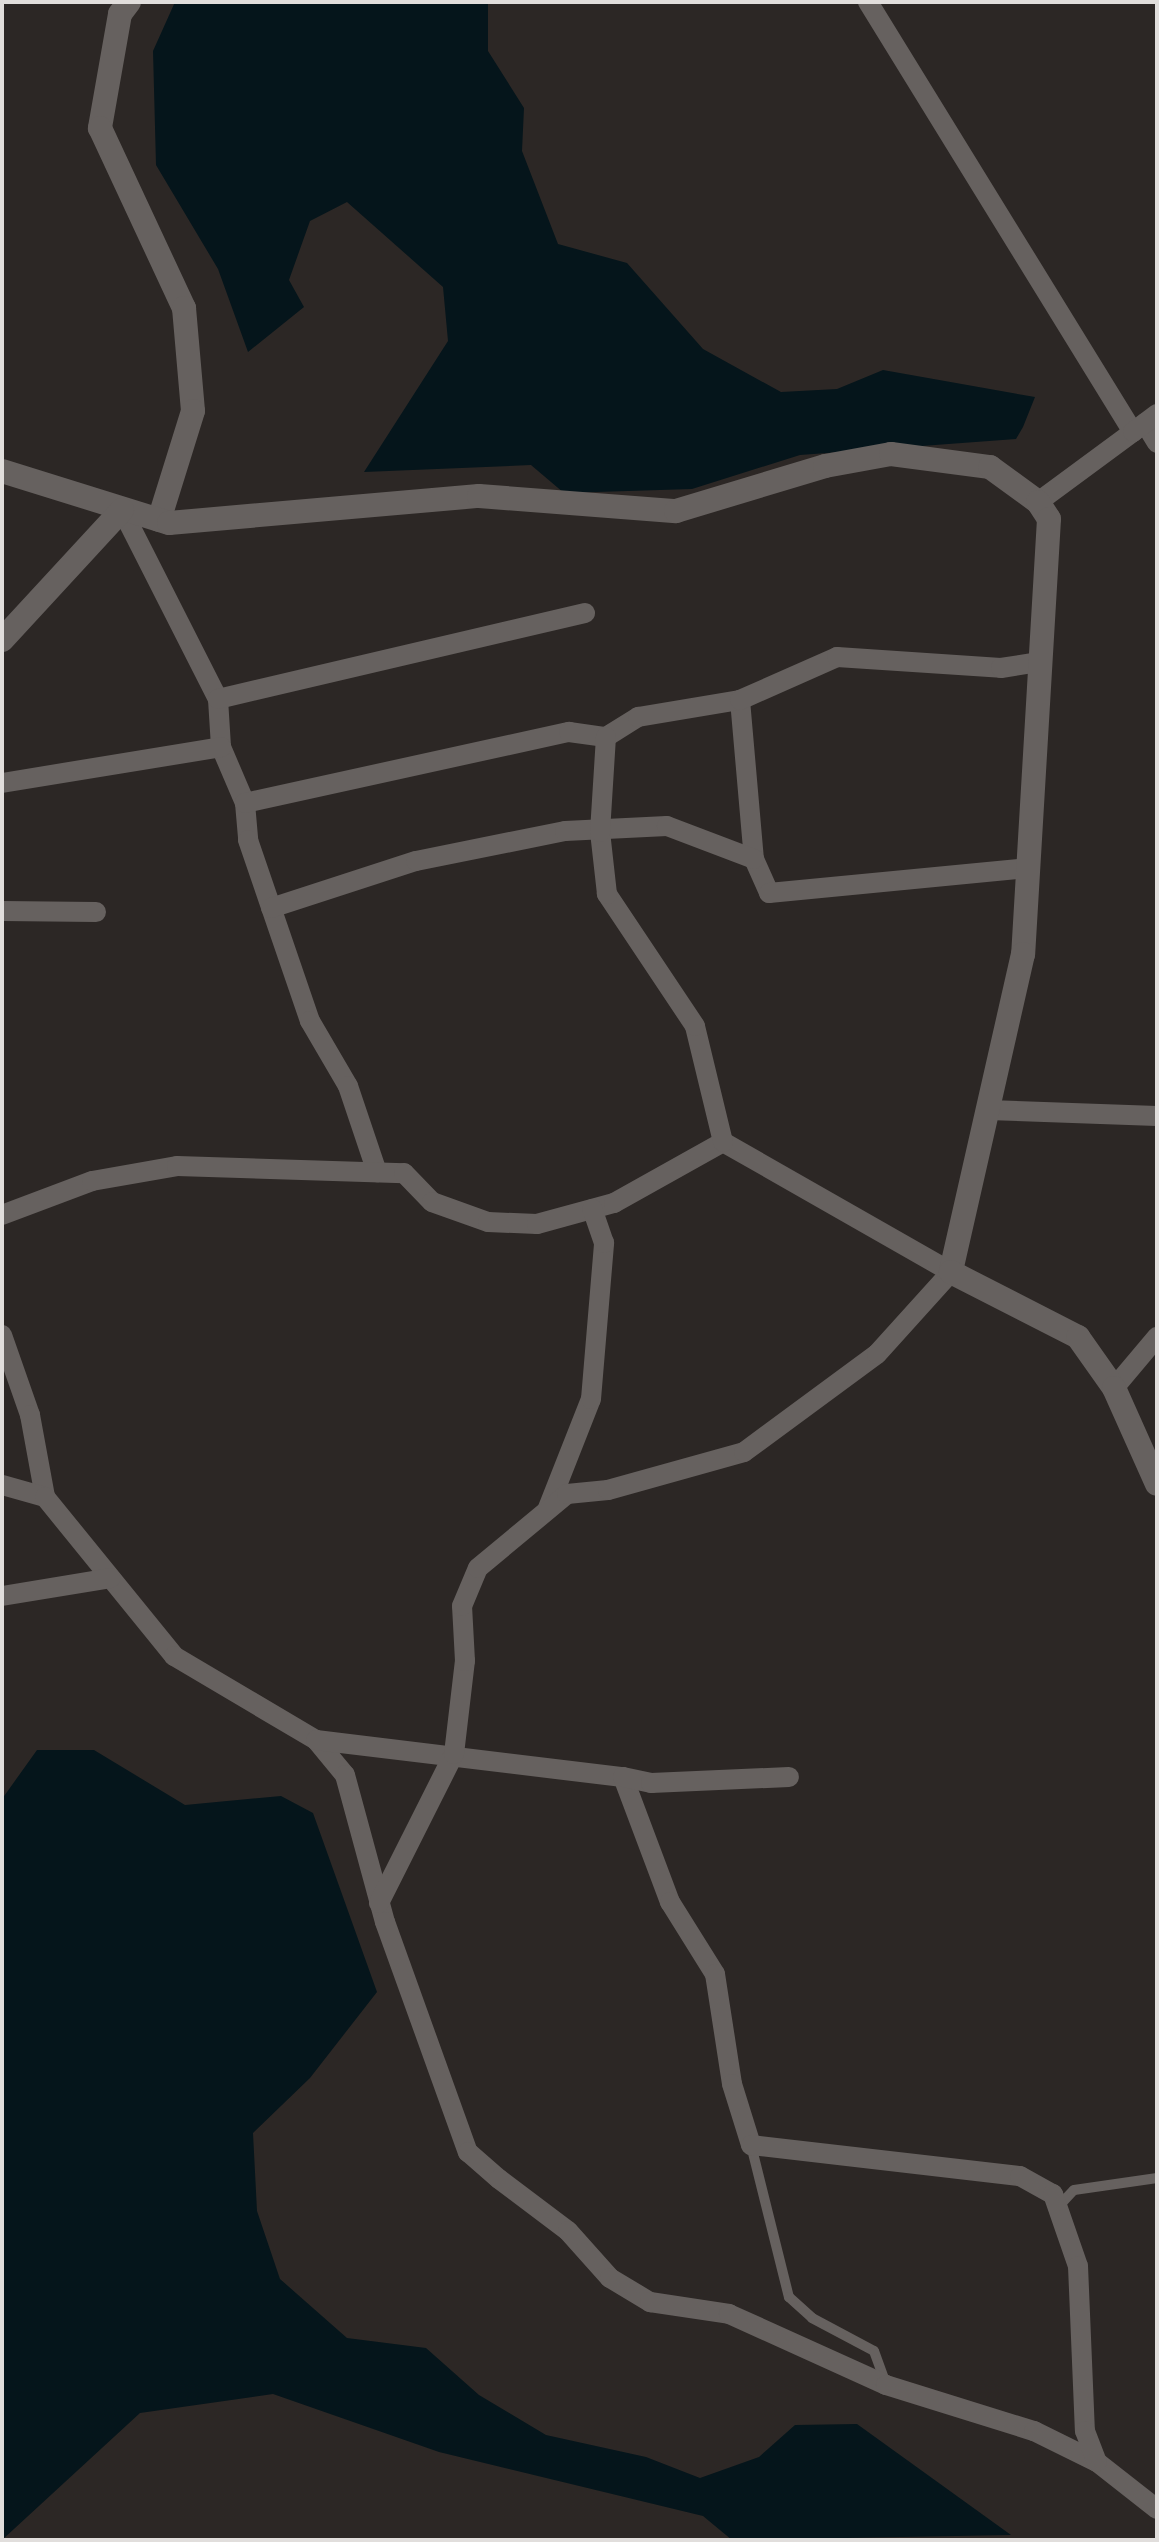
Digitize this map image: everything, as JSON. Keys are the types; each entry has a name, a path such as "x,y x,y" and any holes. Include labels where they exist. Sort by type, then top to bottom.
{"street":[{"path":"129,2 120,14 100,128 184,308 193,411 159,520"},
{"path":"871,3 1157,443"},
{"path":"1038,502 1145,423"},
{"path":"2,471 159,520 479,496 676,511 825,466 891,454 990,467 1038,502 1049,519 1023,954 951,1272 877,1354 744,1452 608,1490 567,1494 478,1568 462,1606 465,1661 454,1754 379,1903"},
{"path":"2,640 122,510"},
{"path":"122,510 218,699 221,747 245,803 248,840 310,1021 348,1086 377,1172"},
{"path":"218,699 585,613"},
{"path":"245,803 569,732 606,737 638,717 740,700 837,657 1001,668 1040,662"},
{"path":"740,700 754,859 769,893 789,894 1028,868"},
{"path":"606,737 600,832 607,894 695,1026 723,1142 951,1272 1078,1337 1114,1388 1157,1484"},
{"path":"2,783 221,747"},
{"path":"271,908 416,861 565,831 600,832 667,826 754,859"},
{"path":"2,911 96,912"},
{"path":"988,1110 1157,1116"},
{"path":"2,1215 92,1181 177,1166 404,1173 432,1202 488,1222 537,1224 592,1209 723,1142"},
{"path":"548,1508 591,1399 604,1243 592,1209"},
{"path":"2,1335 30,1415 45,1497 174,1656 316,1740 345,1775 379,1903 468,2152 568,2231 610,2278 650,2302 743,2318 886,2385 1034,2431 1097,2462 1157,2509"},
{"path":"1114,1388 1157,1337"},
{"path":"2,1485 45,1497"},
{"path":"2,1596 111,1578"},
{"path":"316,1740 454,1754 472,1763 623,1777 651,1783 789,1777"},
{"path":"623,1777 670,1902 715,1974 732,2084 751,2145 1020,2176 1053,2194 1078,2266 1085,2431 1097,2462"}],"lane":[{"path":"751,2145 789,2297 812,2318 874,2351 886,2385"},
{"path":"1058,2207 1074,2190 1157,2178"}],"shaded area":[{"path":"175,2 488,2 488,51 524,108 522,151 558,244 627,263 703,349 781,392 837,389 883,370 1035,397 1023,427 1016,439 800,455 692,489 564,493 531,465 364,472 448,341 443,287 347,202 310,221 289,280 304,307 248,352 218,269 156,165 153,51"},
{"path":"37,1750 94,1750 185,1805 281,1796 313,1813 377,1992 310,2078 253,2133 257,2211 280,2279 347,2338 426,2348 479,2395 546,2435 646,2457 700,2478 759,2457 795,2425 857,2424 1011,2535 732,2540 703,2516 439,2452 273,2394 140,2413 2,2540 2,1799"}]}
